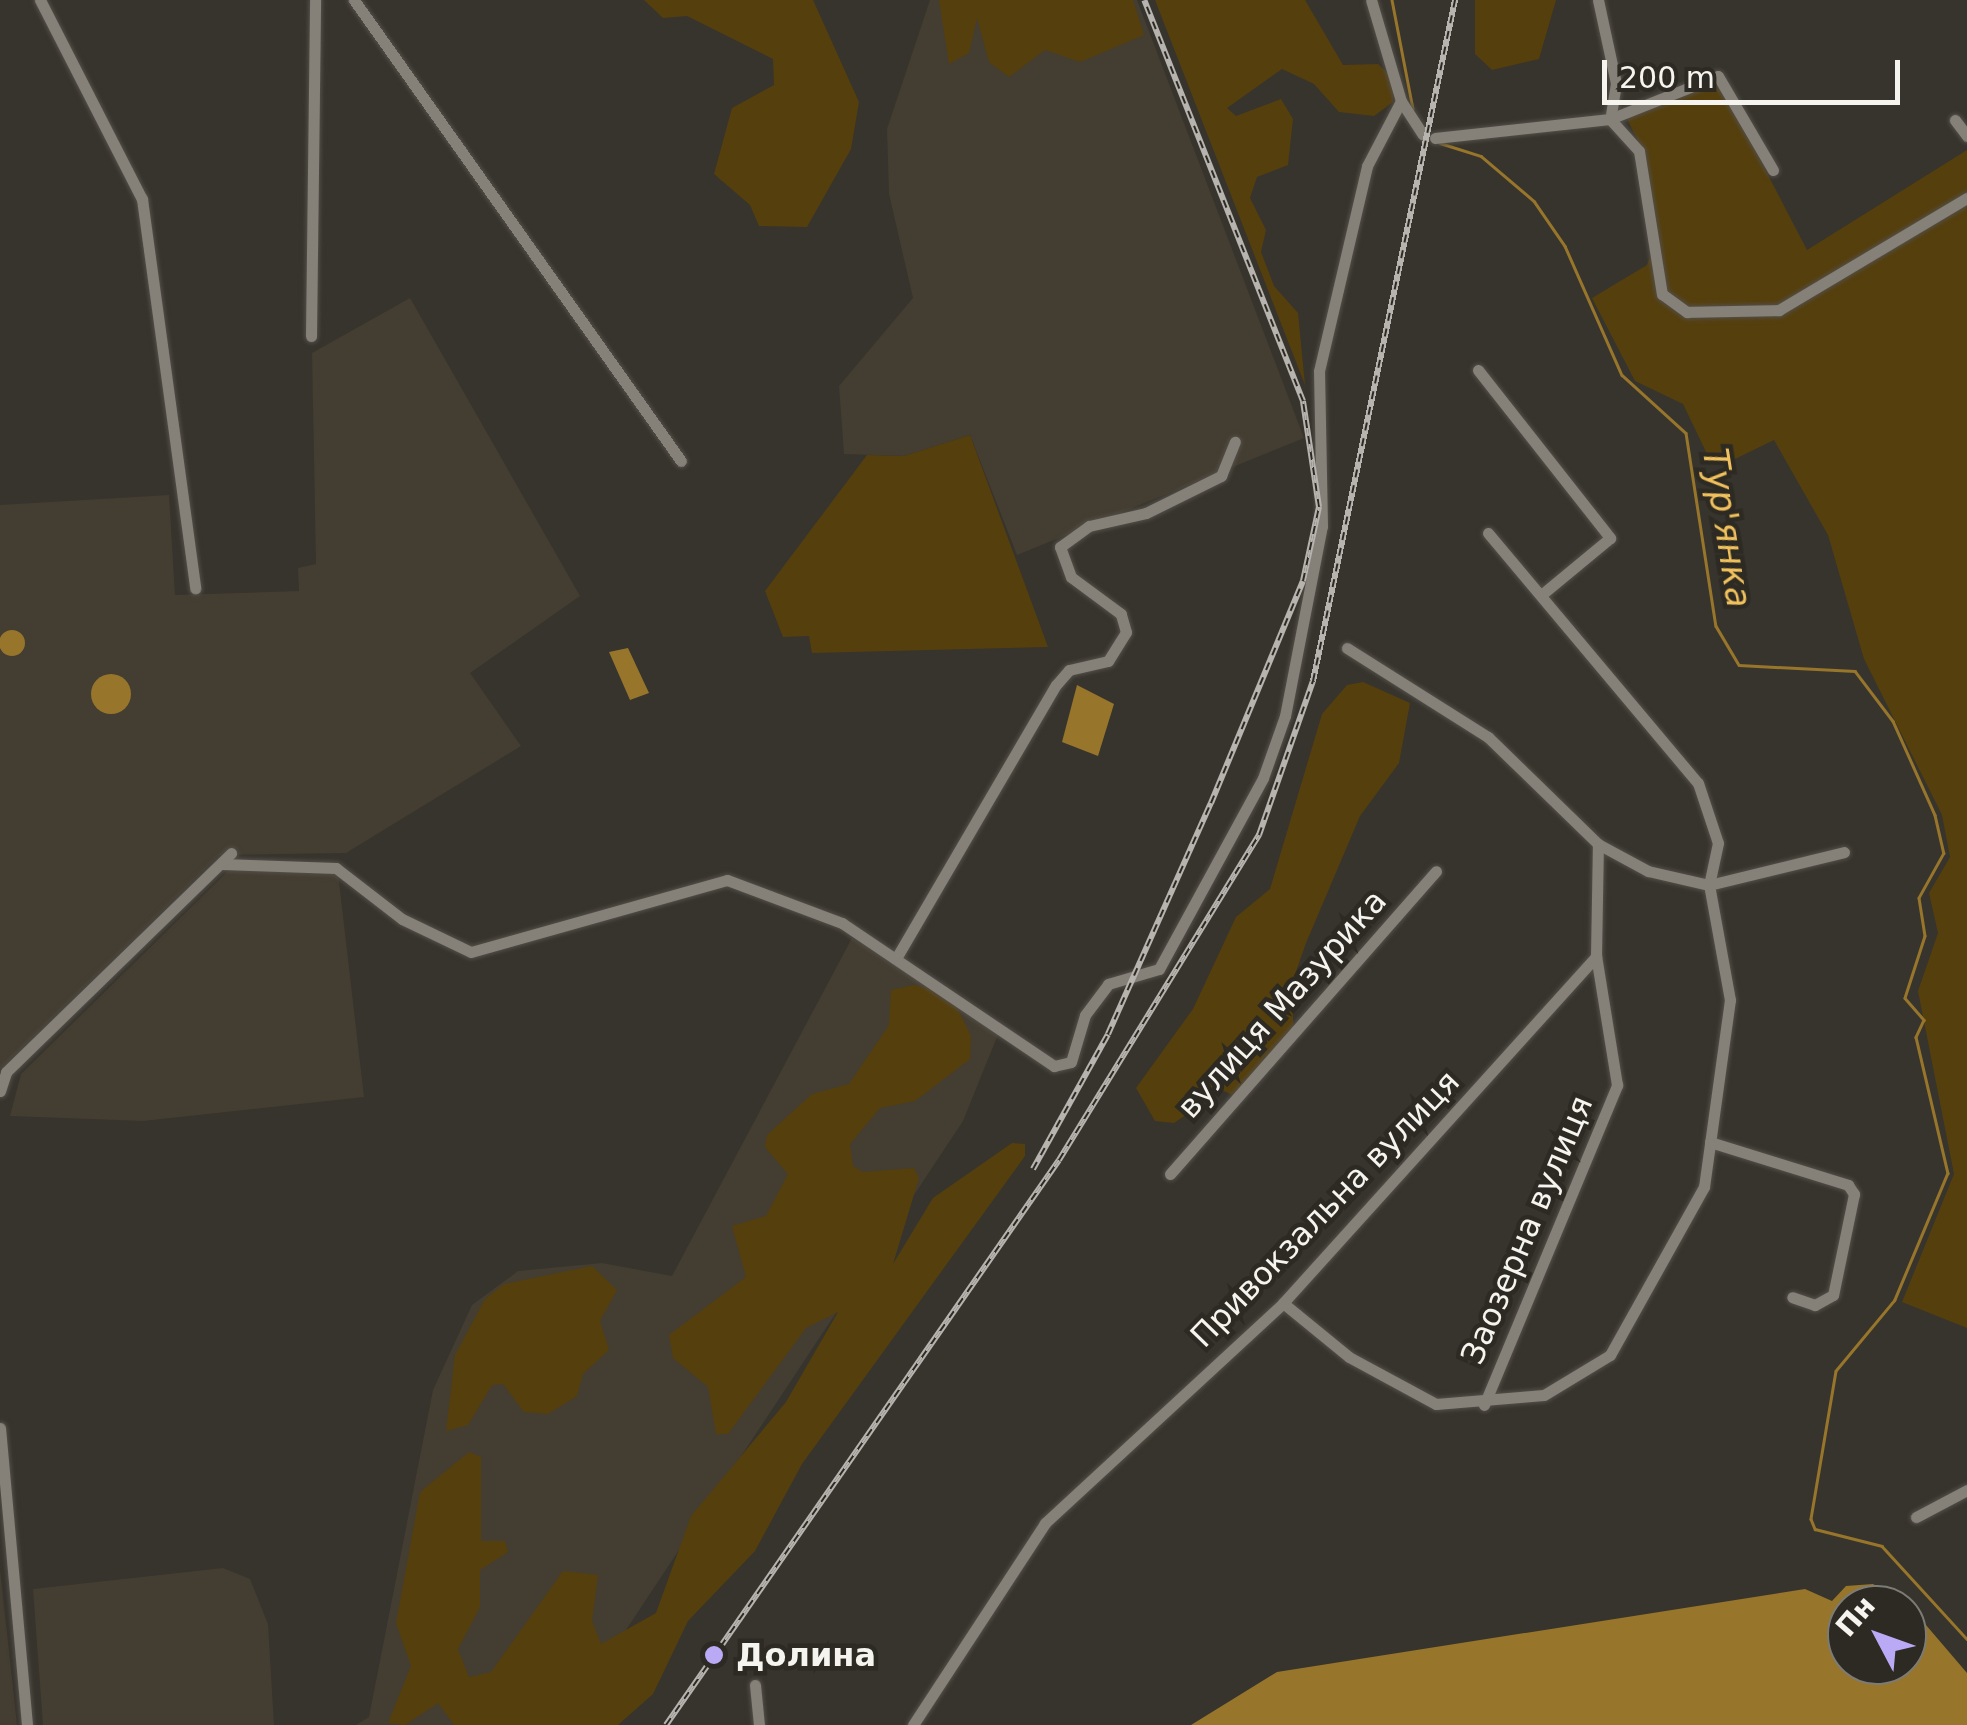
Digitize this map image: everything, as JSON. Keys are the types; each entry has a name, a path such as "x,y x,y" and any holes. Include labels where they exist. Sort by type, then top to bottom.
{"street":[{"path":"40,0 142,199 195,588"},
{"path":"312,336 314,0"},
{"path":"354,0 681,461"},
{"path":"1371,0 1401,101 1429,136 1610,119 1718,76 1773,170"},
{"path":"1598,0 1616,83 1610,119"},
{"path":"222,864 336,868 402,919 471,952 727,880 842,923 898,955 1062,1068 1096,996 1108,984 1159,969 1262,778 1302,654 1322,526 1319,371 1367,166 1401,101"},
{"path":"1610,119 1639,151 1657,230 1650,264 1675,309 1778,310 1967,198"},
{"path":"1955,120 1967,136"},
{"path":"1478,370 1610,538 1541,596"},
{"path":"898,955 1056,685 1069,670 1108,661 1126,632 1121,614 1070,578 1060,547 1090,526 1146,512 1221,476 1235,442"},
{"path":"1282,1303 1349,1357 1436,1404 1484,1405 1544,1395 1610,1356 1704,1187 1730,1000 1709,885 1718,843 1698,783 1488,533"},
{"path":"1348,648 1488,737 1598,844 1648,872 1709,885 1844,852"},
{"path":"1596,956 1598,844"},
{"path":"0,1091 6,1072 232,852"},
{"name":"вулиця Мазурика","path":"1170,1174 1436,871"},
{"name":"Привокзальна вулиця","path":"914,1725 1045,1523 1282,1303 1596,956"},
{"name":"Заозерна вулиця","path":"1484,1405 1617,1085 1596,956"},
{"path":"1710,1142 1848,1185 1854,1194 1833,1295 1815,1305 1792,1297"},
{"path":"0,1428 26,1725"},
{"path":"1916,1517 1967,1490"},
{"path":"755,1685 760,1725"}],"shaded area":[{"path":"644,0 813,0 859,102 851,149 807,227 759,226 750,205 714,174 732,108 774,85 773,59 687,16 663,18"},
{"path":"930,0 1137,0 1304,438 1017,555 970,435 904,456 844,454 839,386 913,298 889,194 887,129"},
{"path":"939,0 1133,0 1144,35 1080,62 1045,50 1009,77 989,62 977,18 969,53 949,64"},
{"path":"1155,0 1305,0 1343,65 1378,64 1394,79 1393,102 1374,116 1339,112 1314,84 1282,69 1227,108 1236,116 1281,99 1293,119 1288,165 1257,177 1250,198 1266,230 1261,252 1274,286 1298,313 1305,385"},
{"path":"1475,0 1556,0 1539,59 1492,70 1475,54"},
{"path":"1718,79 1807,250 1967,150 1967,1328 1902,1302 1954,1174 1918,991 1938,933 1929,893 1950,857 1942,815 1864,659 1828,535 1774,440 1733,460 1708,456 1683,404 1635,381 1592,298 1647,265 1658,236 1643,151 1625,115"},
{"path":"410,298 580,596 470,673 521,746 346,853 219,855 0,1069 0,505 169,495 175,595 299,591 298,568 316,564 312,353"},
{"path":"970,435 1048,647 812,653 809,636 783,637 765,591 867,455 904,456"},
{"path":"12,630 22,633 22,653 12,656 2,653 -1,643 2,633"},
{"path":"628,648 649,693 630,700 609,652"},
{"path":"111,674 125,680 131,694 125,708 111,714 97,708 91,694 97,680"},
{"path":"1363,682 1410,703 1399,763 1360,816 1306,943 1291,986 1294,1031 1236,1097 1222,1090 1174,1123 1155,1121 1136,1088 1193,1009 1236,917 1270,889 1322,714 1347,685"},
{"path":"1077,685 1114,704 1098,756 1062,742"},
{"path":"318,869 338,873 364,1097 143,1121 10,1116 21,1074 228,871"},
{"path":"852,938 999,1032 963,1121 563,1725 356,1725 369,1717 433,1390 472,1305 518,1271 602,1263 672,1276"},
{"path":"914,985 950,993 971,1036 970,1059 915,1101 880,1108 850,1144 853,1166 863,1172 914,1168 919,1178 893,1264 933,1198 1012,1143 1025,1144 1025,1156 802,1464 755,1551 688,1621 653,1694 618,1725 454,1725 438,1703 405,1725 388,1723 411,1666 396,1623 420,1492 469,1452 481,1457 481,1541 505,1541 508,1552 480,1570 480,1607 458,1649 469,1677 491,1672 563,1571 598,1575 592,1621 601,1644 656,1613 691,1516 786,1402 838,1312 806,1328 728,1434 716,1434 708,1387 673,1358 669,1335 746,1277 732,1226 766,1216 788,1174 765,1147 767,1135 812,1094 849,1084 889,1025 891,990"},
{"path":"592,1266 617,1290 600,1321 609,1350 583,1374 577,1396 548,1414 524,1412 503,1384 492,1385 468,1425 446,1431 455,1355 485,1299 504,1284"},
{"path":"223,1568 250,1579 268,1624 274,1725 43,1725 33,1589"},
{"path":"0,1569 17,1725 0,1725"},
{"path":"1805,1589 1827,1599 1827,1685 1927,1685 1927,1626 1967,1673 1967,1725 1191,1725 1277,1672"}],"waterway":[{"name":"Тур'янка","path":"1392,0 1413,109"},
{"name":"Тур'янка","path":"1440,143 1481,156 1534,201 1565,246 1622,375 1686,433 1716,626 1739,665 1855,671 1893,721 1935,815 1944,853 1919,898 1925,936 1905,998 1924,1020 1916,1037 1948,1173 1895,1300 1836,1371 1811,1519 1815,1529 1882,1546 1967,1639"}],"railway":[{"path":"1033,1169 1108,1034 1211,803 1303,581 1319,507 1303,401 1144,0"},
{"path":"666,1725 1059,1160 1259,835 1313,681 1455,0"}],"place":[{"name":"Долина","path":"714,1655"}]}
